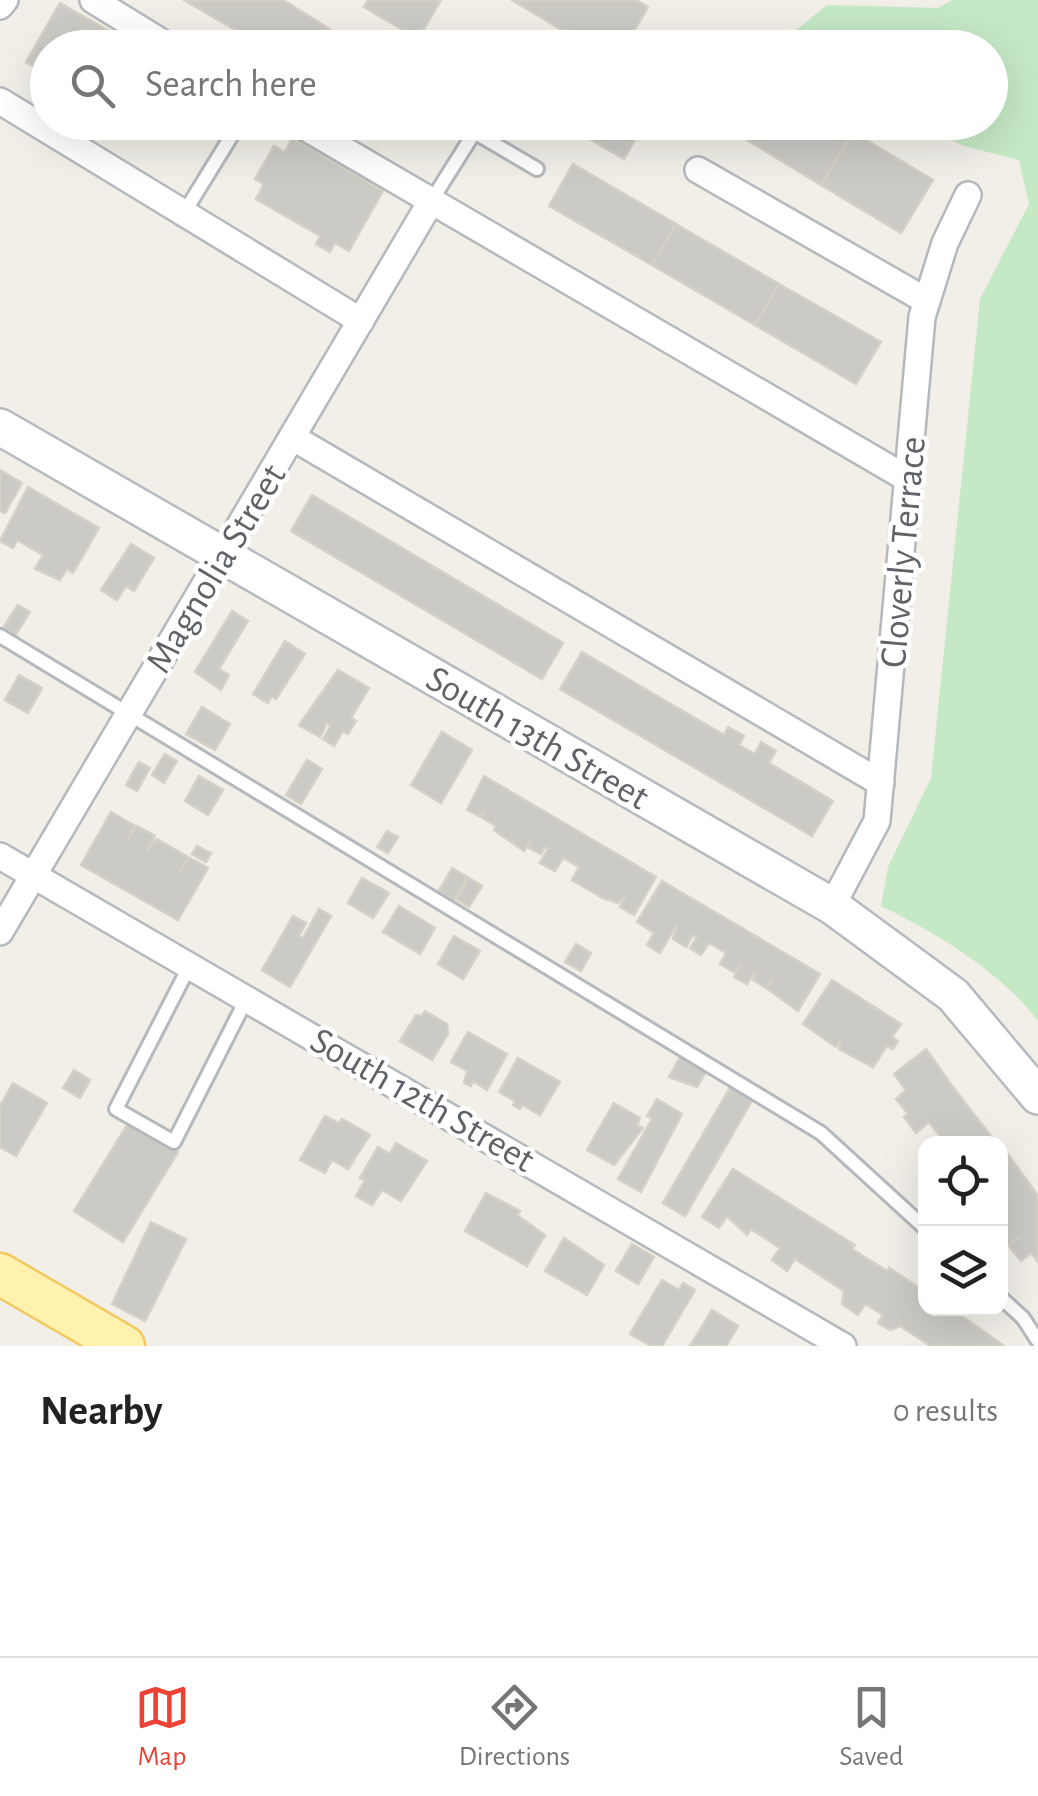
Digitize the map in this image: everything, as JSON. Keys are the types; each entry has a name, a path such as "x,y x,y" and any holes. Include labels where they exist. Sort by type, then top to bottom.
{"main road":[{"path":"0,1274 70,1322 124,1346"}],"street":[{"path":"92,0 142,30"},
{"path":"0,101 30,119"},
{"path":"64,140 361,322"},
{"path":"326,140 908,479"},
{"path":"698,170 928,301"},
{"name":"Cloverly Terrace","path":"832,906 876,821 922,317 945,243 968,195"},
{"name":"Magnolia Street","path":"0,932 430,203"},
{"name":"South 13th Street","path":"0,427 832,906 954,996 1038,1096"},
{"path":"292,437 882,782"},
{"name":"South 12th Street","path":"0,856 843,1346"}],"lane":[{"path":"184,213 229,140"},
{"path":"430,203 469,140"},
{"path":"487,140 537,170"},
{"path":"0,636 821,1133 923,1226"},
{"path":"190,965 116,1109 174,1142 247,998"},
{"path":"1008,1304 1038,1341"}],"green space":[{"path":"952,0 1038,0 1038,1021 1005,985 966,955 881,906 888,867 931,778 980,299 1029,204 1019,160 951,140 1008,140 1008,30 796,30 827,5 938,8"}],"building":[{"path":"184,0 283,0 331,30 235,30"},
{"path":"368,0 441,0 423,30 403,30 364,7"},
{"path":"512,0 636,0 648,7 635,30 562,30"},
{"path":"60,3 107,30 44,30"},
{"path":"291,140 295,140 383,191 349,251 335,243 330,252 316,244 320,236 256,199 264,184 255,179 274,146 285,152"},
{"path":"591,140 635,140 624,159"},
{"path":"747,140 848,140 821,185"},
{"path":"848,140 866,140 933,180 901,233 821,185"},
{"path":"573,164 676,224 652,265 549,206"},
{"path":"676,224 779,284 755,325 652,265"},
{"path":"779,284 881,342 856,384 755,325"},
{"path":"0,470 22,483 5,513 0,511"},
{"path":"28,487 99,528 73,573 67,569 60,580 35,569 43,555 17,540 13,548 0,541"},
{"path":"312,495 563,643 542,679 291,531"},
{"path":"131,544 154,558 134,591 126,586 117,600 101,590"},
{"path":"18,605 30,612 15,636 3,628"},
{"path":"232,611 248,621 219,669 229,675 221,690 195,672"},
{"path":"285,641 305,654 276,699 272,696 268,703 253,694"},
{"path":"582,652 724,735 728,727 744,736 739,745 755,754 761,742 776,751 769,763 833,801 812,836 560,689"},
{"path":"338,670 369,688 351,718 356,721 348,734 343,731 334,746 323,739 331,725 327,723 320,737 299,725"},
{"path":"19,675 42,688 28,713 5,700"},
{"path":"202,707 230,724 215,750 186,734"},
{"path":"442,732 472,750 441,803 411,785"},
{"path":"165,754 177,761 164,783 152,775"},
{"path":"307,760 322,769 301,804 286,795"},
{"path":"139,762 150,768 137,791 126,785"},
{"path":"199,776 223,790 208,815 185,801"},
{"path":"484,776 656,877 634,915 620,907 626,895 618,903 603,898 572,880 579,867 563,858 555,871 540,863 548,849 545,847 541,854 529,848 531,840 524,851 481,817 485,812 479,816 467,810"},
{"path":"111,812 135,826 127,841 137,826 155,836 146,852 157,839 188,857 180,871 190,858 208,868 178,920 81,865"},
{"path":"387,831 398,837 388,853 377,847"},
{"path":"197,846 211,853 206,862 192,854"},
{"path":"452,868 467,877 454,900 439,891"},
{"path":"362,878 389,893 373,918 348,903"},
{"path":"469,878 482,886 469,907 456,899"},
{"path":"662,881 820,974 798,1011 768,989 772,979 766,988 753,980 755,971 747,984 734,977 742,963 734,972 720,964 726,953 709,943 701,955 690,948 697,937 693,935 686,947 673,939 677,924 660,953 647,945 654,933 637,922"},
{"path":"399,906 435,928 420,954 383,932"},
{"path":"319,909 331,916 290,987 262,970 293,916 306,923 299,936 303,938"},
{"path":"454,936 480,951 463,979 438,964"},
{"path":"576,944 591,953 581,971 565,962"},
{"path":"832,980 901,1024 892,1037 898,1041 893,1049 887,1046 873,1067 839,1049 841,1039 836,1047 803,1024"},
{"path":"425,1011 447,1024 448,1034 432,1060 400,1041 416,1015 422,1016"},
{"path":"468,1032 507,1054 487,1090 473,1081 471,1086 464,1083 467,1071 451,1062"},
{"path":"926,1049 991,1136 940,1136 929,1122 916,1133 896,1099 906,1090 894,1074"},
{"path":"681,1055 707,1070 697,1087 669,1077"},
{"path":"518,1058 560,1082 540,1115 522,1105 520,1109 513,1105 515,1101 499,1092"},
{"path":"74,1070 90,1080 80,1098 63,1088"},
{"path":"13,1083 47,1103 16,1156 0,1147 0,1106"},
{"path":"731,1086 753,1099 685,1216 663,1203"},
{"path":"657,1099 682,1114 641,1192 618,1179 652,1119 647,1116"},
{"path":"614,1103 640,1118 637,1125 643,1128 614,1165 587,1150"},
{"path":"325,1116 339,1123 342,1119 370,1135 348,1169 332,1160 325,1173 300,1160"},
{"path":"129,1122 178,1152 123,1242 74,1211"},
{"path":"396,1143 427,1161 401,1201 382,1190 372,1205 356,1196 365,1180 360,1178 378,1147 390,1154"},
{"path":"1008,1154 1038,1196 1038,1262 1031,1253 1021,1261 1009,1246 1019,1237 1009,1244"},
{"path":"733,1169 855,1245 852,1249 918,1287 918,1316 962,1316 1004,1346 931,1346 900,1326 890,1330 878,1323 883,1315 865,1304 858,1315 842,1304 844,1291 795,1259 787,1271 772,1260 780,1248 751,1229 747,1235 727,1216 719,1228 702,1217"},
{"path":"486,1193 520,1211 517,1215 545,1235 527,1266 465,1231"},
{"path":"151,1222 186,1239 145,1321 112,1304"},
{"path":"564,1238 604,1265 587,1295 545,1271"},
{"path":"632,1244 654,1257 638,1284 616,1271"},
{"path":"662,1280 679,1290 683,1283 695,1290 662,1346 651,1346 630,1334"},
{"path":"712,1310 738,1326 726,1346 690,1346"}]}
